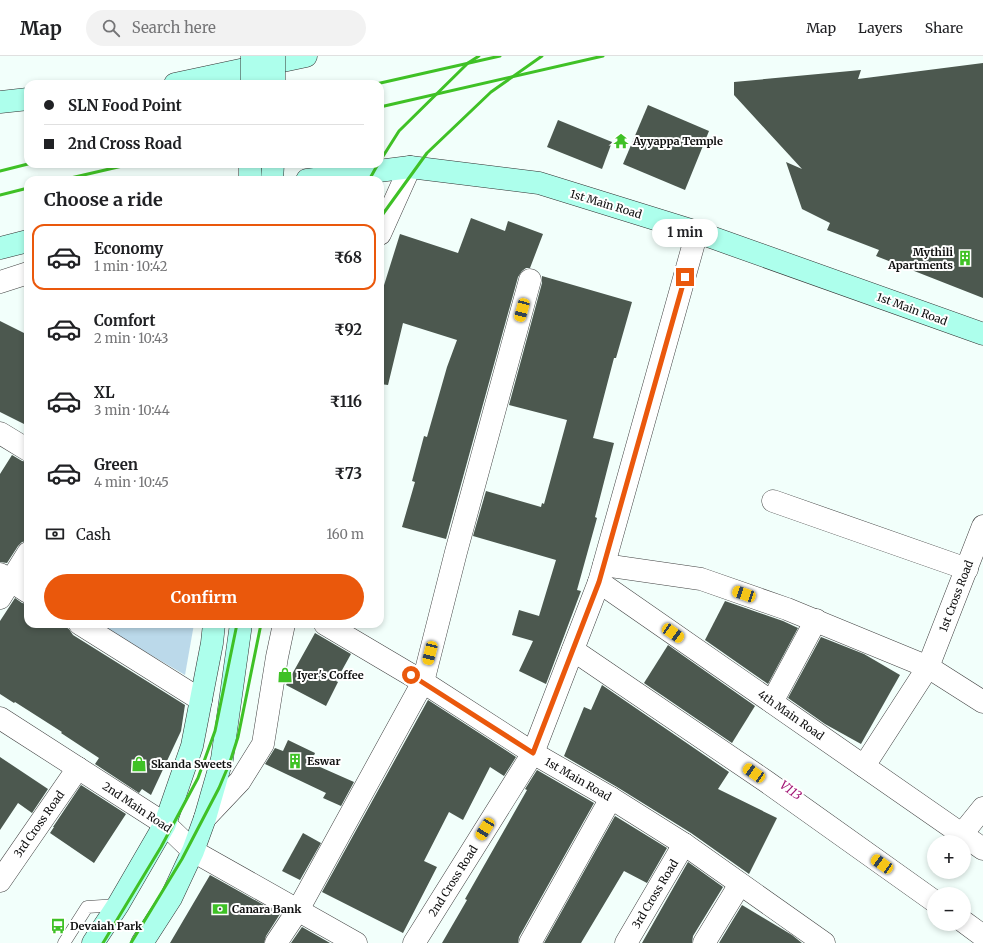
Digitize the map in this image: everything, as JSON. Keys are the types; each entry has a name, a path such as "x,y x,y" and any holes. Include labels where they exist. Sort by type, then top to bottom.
{"main road":[{"path":"252,56 252,80"},
{"path":"274,56 274,80"},
{"path":"195,80 306,56"},
{"path":"0,102 24,99"},
{"name":"1st Main Road","path":"339,176 410,167 539,183 698,232 983,334"},
{"path":"0,248 24,242"},
{"path":"93,943 118,905 165,824 192,746 214,628"},
{"path":"142,943 171,898 193,851 205,818 222,759 240,628"}],"street":[{"path":"384,225 410,167"},
{"name":"2nd Cross Road","path":"414,943 533,753 602,573 698,232"},
{"path":"0,282 24,274"},
{"path":"276,943 298,910 423,682 456,552 530,280"},
{"path":"0,433 24,448"},
{"path":"773,501 966,568"},
{"name":"1st Cross Road","path":"864,766 928,666 983,526"},
{"path":"10,586 24,561"},
{"path":"602,573 701,579 816,620 928,666 983,702"},
{"name":"4th Main Road","path":"602,573 772,702 983,849"},
{"path":"772,702 816,620"},
{"path":"86,628 201,700"},
{"path":"205,818 240,781 263,744 283,628"},
{"name":"1st Main Road","path":"332,628 423,682 533,753 611,798 684,844 823,943"},
{"path":"573,650 767,782 927,896"},
{"name":"2nd Main Road","path":"0,718 165,824 193,851 356,943"},
{"name":"3rd Cross Road","path":"0,881 78,768"},
{"path":"530,943 611,798"},
{"path":"962,834 983,808"},
{"name":"3rd Cross Road","path":"626,943 684,844"},
{"path":"704,943 740,884"},
{"path":"971,927 983,936"}],"lane":[{"path":"64,943 87,907 118,905"}],"shaded area":[{"path":"105,628 193,628 185,675"}],"building":[{"path":"983,63 983,298 876,256 879,250 827,230 830,223 802,209 786,162 802,169 734,95 734,82 861,70 858,79"},
{"path":"648,105 709,131 685,190 623,164"},
{"path":"558,120 612,142 602,169 547,147"},
{"path":"471,218 505,231 508,221 543,234 530,268 526,268 522,271 518,277 446,539 402,527 415,482 412,481 424,436 427,437 447,367 457,340 403,323 388,385 384,384 384,285 400,234 458,253"},
{"path":"542,276 632,302 616,358 614,358 593,438 614,443 595,517 597,518 577,590 581,591 546,684 519,671 533,641 512,635 519,610 539,616 556,560 473,536 486,491 541,507 542,503 544,504 567,420 509,405 542,283"},
{"path":"0,321 24,333 24,424 0,412"},
{"path":"12,455 24,461 24,542 18,546 7,563 0,562 0,474"},
{"path":"15,598 24,603 24,628 67,628 73,635 185,705 181,731 151,795 142,789 139,793 95,764 99,758 61,733 62,732 0,694 0,621"},
{"path":"725,601 783,621 798,628 768,684 705,640"},
{"path":"315,633 351,654 336,681 338,682 326,706 286,685"},
{"path":"821,637 864,654 900,675 861,744 825,724 788,698"},
{"path":"668,645 755,706 732,743 644,683"},
{"path":"602,685 729,772 718,789 777,818 749,874 691,833 564,756 584,707 591,710"},
{"path":"428,700 516,757 504,776 490,767 463,820 449,812 424,861 437,867 403,933 322,892"},
{"path":"288,740 315,753 311,763 354,782 341,806 323,798 326,793 265,764 275,748 283,751"},
{"path":"0,757 48,789 32,813 18,803 0,830"},
{"path":"537,770 594,803 519,937 518,943 442,943 467,900 465,899 527,790 525,789"},
{"path":"81,785 126,814 94,863 50,833"},
{"path":"615,816 667,848 647,883 624,871 581,943 544,943"},
{"path":"303,833 321,843 300,880 282,871"},
{"path":"688,862 723,887 693,936 692,943 642,943"},
{"path":"210,875 280,914 266,936 264,943 170,943"},
{"path":"742,905 792,935 802,943 719,943"},
{"path":"302,927 330,943 291,943"}],"railway":[{"path":"384,155 399,131 468,63 479,56"},
{"path":"384,82 500,56"},
{"path":"384,212 427,153 491,92 542,56"},
{"path":"384,106 603,56"},
{"path":"0,171 24,165"},
{"path":"79,176 114,168"},
{"path":"371,176 376,168"},
{"path":"0,195 24,189"},
{"path":"103,943 161,847 198,778 215,731 236,628"},
{"path":"131,943 182,859 219,788 230,762 238,737 260,628"}],"place":[{"name":"Ayyappa Temple","path":"621,141"},
{"name":"Mythili Apartments","path":"965,258"},
{"name":"Iyer's Coffee","path":"285,675"},
{"name":"Eswar","path":"295,761"},
{"name":"Skanda Sweets","path":"139,764"},
{"name":"Canara Bank","path":"220,909"},
{"name":"Devaiah Park","path":"58,926"}],"route":[{"path":"411,675 533,753 599,582 685,277"}],"water label":[{"name":"V113","path":"791,790"}]}
